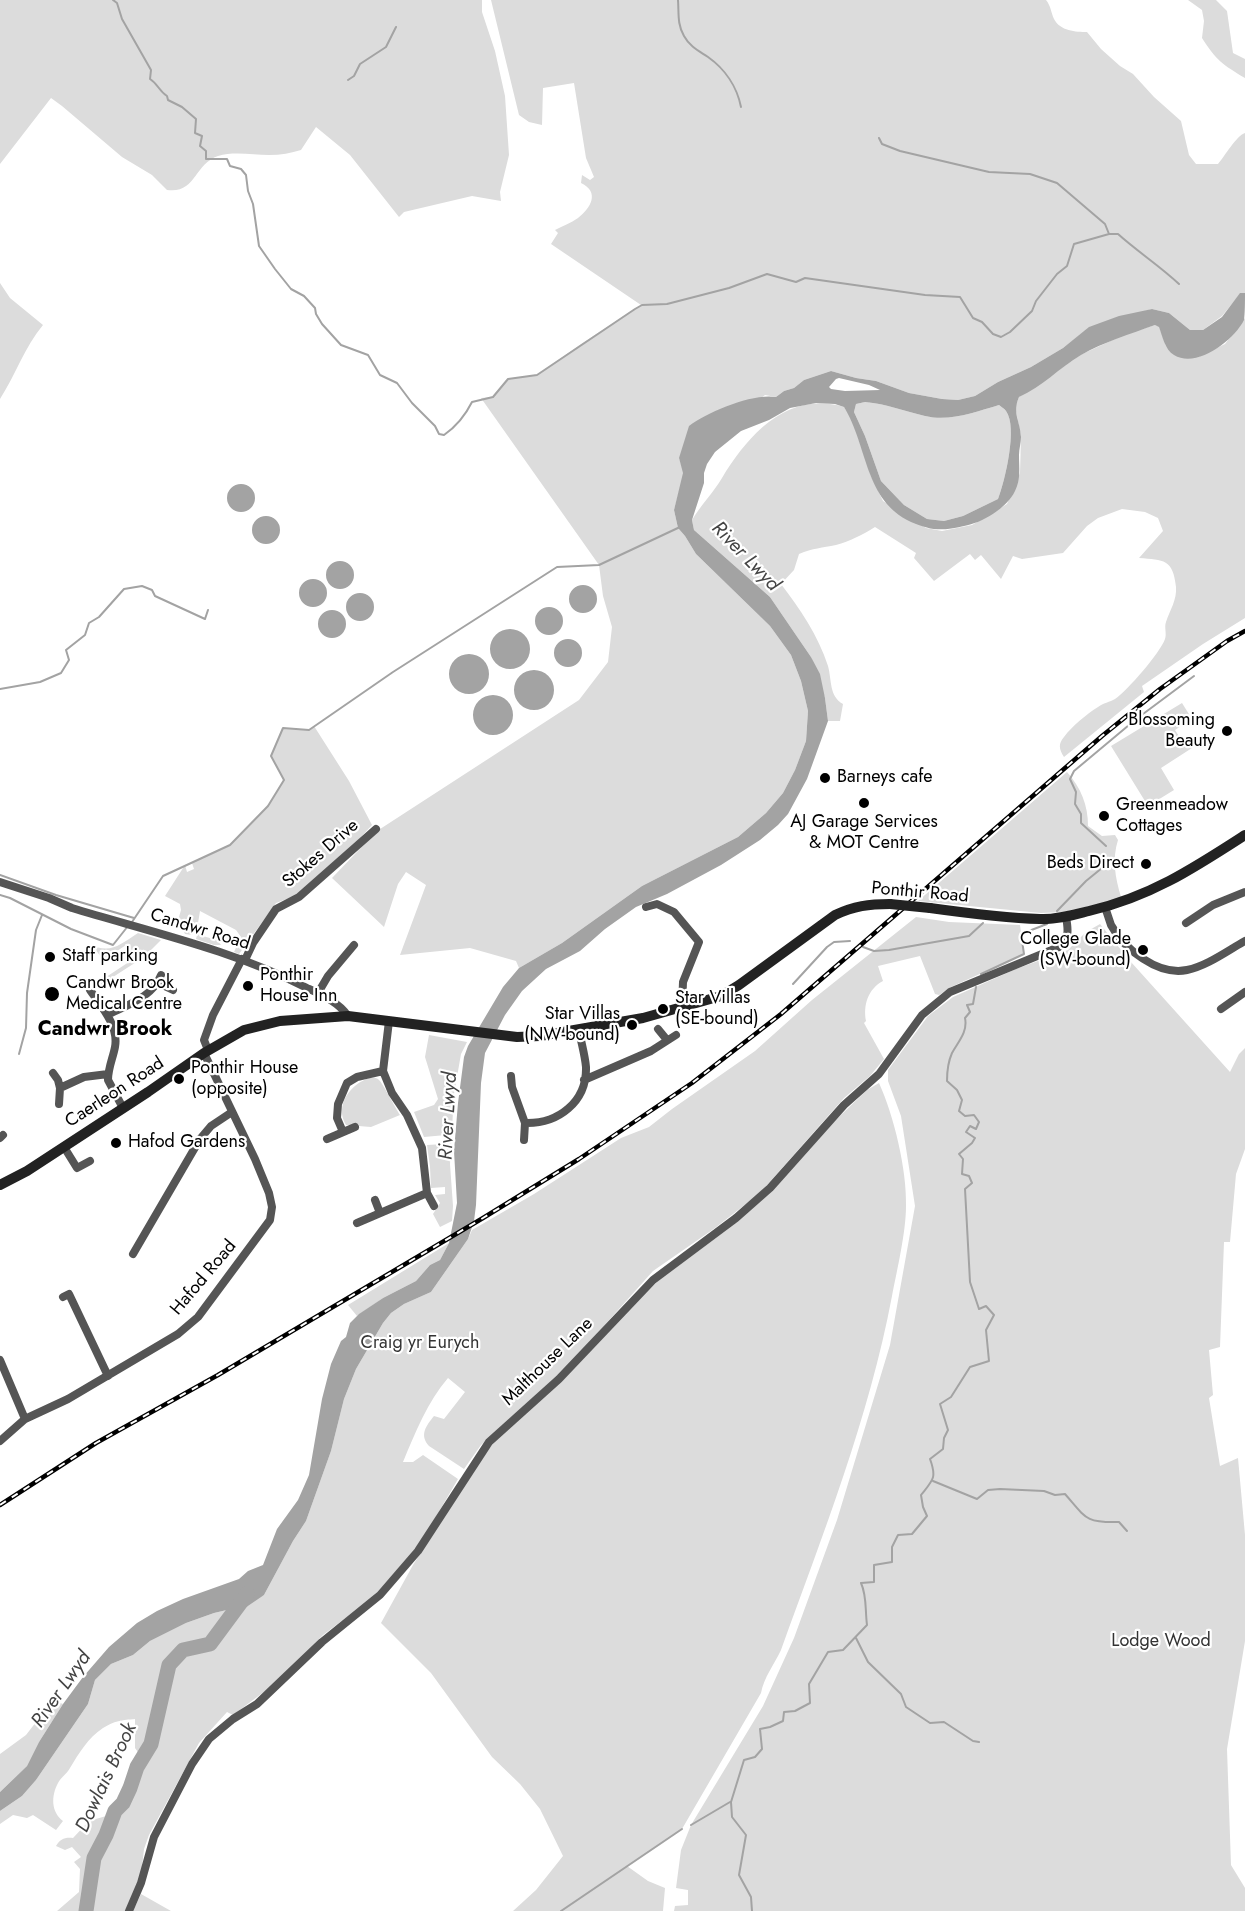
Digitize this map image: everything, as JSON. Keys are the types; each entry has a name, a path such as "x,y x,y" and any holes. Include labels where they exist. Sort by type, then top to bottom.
{"main road":[{"name":"Ponthir Road","path":"497,1034 517,1037 540,1036 579,1030 643,1018 721,996 739,986 835,915 852,907 890,904 1041,919 1066,917 1105,907 1153,890 1186,873 1245,835"},
{"name":"Caerleon Road","path":"0,1185 27,1171 206,1052 244,1030 280,1021 348,1016 497,1034"}],"street":[{"name":"Stokes Drive","path":"206,1052 204,1040 213,1015 253,943 276,909 299,897 375,829"},
{"name":"Candwr Road","path":"0,882 72,908 244,959 290,978 318,993 338,1004 348,1016"},
{"path":"1185,923 1213,905 1245,892"},
{"path":"646,907 657,903 674,912 699,942 683,982 682,1008"},
{"path":"1105,907 1112,926 1128,946 1148,963 1162,969 1187,970 1210,961 1245,941"},
{"name":"Malthouse Lane","path":"129,1911 141,1883 154,1837 200,1751 219,1730 271,1691 322,1642 380,1595 396,1578 429,1535 489,1442 559,1379 653,1280 736,1218 770,1188 836,1113 879,1074 922,1015 936,1002 959,988 1059,947 1064,943 1069,930 1066,917"},
{"path":"318,993 328,976 354,945"},
{"path":"107,1015 135,1002 159,979 173,990"},
{"path":"90,990 107,1015 116,1038 108,1080 123,1108"},
{"path":"1221,1009 1245,992"},
{"path":"389,1021 383,1071 392,1093 407,1115 422,1148 427,1193 434,1206"},
{"path":"658,1029 667,1040"},
{"path":"525,1123 543,1123 567,1110 578,1097 586,1066 579,1030"},
{"path":"584,1080 651,1052 676,1035"},
{"name":"Hafod Road","path":"0,1441 25,1419 68,1400 178,1334 198,1317 270,1220 272,1207 269,1193 206,1052"},
{"path":"343,1132 337,1118 338,1104 346,1083 357,1077 383,1071"},
{"path":"53,1072 60,1088 59,1104"},
{"path":"60,1088 84,1077 108,1074"},
{"path":"511,1077 525,1123 524,1140"},
{"path":"502,1089 513,1089"},
{"path":"134,1254 200,1139 211,1126 232,1112"},
{"path":"327,1139 355,1127"},
{"path":"64,1147 77,1168 90,1161"},
{"path":"357,1223 427,1193"},
{"path":"375,1200 380,1213"},
{"path":"63,1297 69,1294 108,1376"},
{"path":"0,1360 25,1419"}],"green space":[{"path":"0,0 482,0 482,12 495,51 505,96 509,155 500,192 501,201 472,196 404,212 399,217 350,155 316,127 301,150 278,155 237,153 218,156 204,165 184,188 167,190 152,175 122,157 51,98 0,164"},
{"path":"491,0 1046,0 1054,19 1060,26 1078,32 1087,32 1101,49 1133,74 1181,121 1189,155 1196,164 1218,164 1234,142 1245,133 1245,293 1240,294 1222,316 1203,330 1190,330 1169,313 1152,309 1090,327 1063,348 1031,367 998,382 975,396 958,400 909,393 876,381 831,371 804,380 776,397 765,395 679,458 684,473 674,510 678,528 696,554 770,626 791,655 801,681 808,711 806,741 783,793 766,813 738,837 642,886 562,943 519,968 516,961 470,948 400,955 426,885 406,872 398,884 384,927 332,878 377,831 579,700 608,662 612,627 603,596 599,565 481,398 493,397 508,379 537,375 641,305 551,244 558,233 555,230 578,218 587,210 592,200 590,191 581,183 582,175 590,180 594,177 586,158 574,83 543,88 542,125 529,122 519,115"},
{"path":"1188,0 1216,0 1227,11 1233,53 1245,59 1245,78 1220,61 1207,46 1202,38 1204,21 1202,10"},
{"path":"0,283 10,298 43,325 0,399"},
{"path":"1245,318 1245,618 1142,686 1144,692 1064,757 1060,744 1067,733 1089,713 1115,699 1127,688 1150,662 1165,639 1165,624 1176,592 1175,578 1170,566 1166,563 1155,559 1139,558 1163,531 1158,518 1145,512 1122,509 1098,518 1087,526 1063,553 1022,559 1013,556 1001,579 981,555 975,560 970,554 934,581 914,558 916,553 875,527 856,538 799,554 794,570 781,584 808,623 824,655 833,692 838,701 843,704 840,721 828,721 825,698 811,657 770,597 694,530 692,520 732,462 757,432 788,411 805,405 824,403 844,407 852,419 871,476 883,501 926,528 942,531 972,525 1007,504 1020,473 1021,436 1015,407 1019,397 1082,354 1126,334 1155,325 1159,326 1166,346 1187,358 1198,357 1225,344"},
{"path":"865,402 934,418 962,415 999,405 1006,411 1009,419 1011,441 998,499 963,516 944,521 927,519 904,505 881,481 854,412 856,404"},
{"path":"1182,703 1192,719 1175,730 1184,744 1188,742 1192,748 1161,768 1174,790 1148,806 1111,746"},
{"path":"314,726 349,781 372,825 295,896 276,903 239,954 234,952 241,937 236,930 200,911 198,923 202,925 199,935 217,940 221,945 196,939 197,935 193,933 192,935 185,934 181,925 177,924 181,910 180,904 165,896 185,865 187,872 194,869 192,863 230,845 268,806 284,780 271,756 283,728 309,730"},
{"path":"1067,772 1083,797 1088,826 1102,836 1115,835 1118,840 1115,868 1121,897 1063,912 1041,913 918,901"},
{"name":"Craig yr Eurych","path":"916,917 949,922 1020,925 1024,954 951,987 939,995 935,994 920,956 878,966 883,981 870,993 864,1023 884,1059 870,1076 844,1098 760,1193 653,1271 568,1366 481,1445 464,1469 429,1446 424,1438 426,1427 434,1416 444,1419 465,1392 448,1378 428,1407 403,1462 413,1462 423,1455 458,1479 412,1553 372,1598 323,1635 277,1682 233,1715 227,1712 199,1743 149,1835 144,1849 141,1876 125,1911 57,1911 79,1892 80,1869 74,1862 81,1857 72,1847 65,1850 56,1846 63,1839 73,1838 89,1821 113,1814 123,1803 142,1758 135,1748 135,1719 115,1722 93,1736 59,1781 54,1793 53,1804 56,1813 63,1821 56,1830 33,1815 27,1818 13,1815 0,1824 0,1811 22,1796 36,1780 88,1704 95,1680 111,1664 133,1655 150,1641 186,1623 231,1609 264,1595 306,1521 331,1451 344,1399 356,1369 391,1313 404,1304 431,1292 472,1230 534,1194 621,1138 649,1127 755,1051 812,1000"},
{"name":"Lodge Wood","path":"1100,924 1230,1072 1239,1054 1245,1048 1245,1149 1236,1174 1230,1242 1224,1242 1220,1347 1209,1350 1213,1395 1209,1398 1220,1466 1238,1458 1245,1535 1245,1641 1227,1749 1231,1865 1245,1888 1245,1911 674,1911 675,1906 688,1905 688,1890 676,1888 681,1850 691,1825 763,1706 794,1638 837,1520 890,1345 915,1206 901,1116 888,1081 888,1070 928,1016 953,997 1016,969 1068,950 1086,932"},
{"path":"138,933 161,940 144,957 96,988 94,985 135,958 126,945 105,959 95,949 90,952 88,944 103,948 114,947"},
{"path":"429,1035 467,1042 461,1054 454,1094 450,1164 452,1221 440,1227 433,1214 440,1203 435,1195 445,1194 445,1187 431,1188 427,1145 445,1144 446,1135 424,1137 414,1112 434,1105 438,1099 425,1057"},
{"path":"369,1078 377,1078 381,1082 400,1115 371,1127 346,1125 342,1110 346,1096 356,1085"},
{"path":"879,1083 885,1096 902,1160 906,1216 901,1251 882,1341 858,1431 829,1519 781,1650 761,1693 682,1829 627,1866 648,1881 665,1888 663,1911 513,1911 536,1890 563,1856 540,1809 520,1784 492,1757 431,1673 381,1623 413,1565 480,1459 496,1440 554,1388 626,1311 658,1281 733,1225 767,1195 818,1137 867,1090"},
{"path":"449,1243 440,1260 430,1265 416,1281 383,1298 357,1316 348,1305"},
{"path":"55,1701 63,1704 27,1766 0,1792 0,1754 26,1735"},
{"path":"141,1894 171,1911 133,1911"}],"shaded area":[{"path":"1240,293 1245,293 1244,320 1239,328 1224,344 1204,355 1183,358 1174,355 1166,346 1159,327 1155,325 1090,350 1019,397 1016,412 1021,437 1017,487 1000,509 971,524 949,529 931,529 911,522 896,512 875,486 852,422 844,407 835,404 816,403 790,408 769,420 741,431 715,452 704,473 704,483 692,520 694,530 770,597 820,674 828,721 807,779 788,814 760,840 721,865 667,894 636,907 605,929 580,951 546,969 522,991 505,1015 485,1053 481,1083 476,1205 468,1239 431,1292 404,1304 391,1313 356,1369 344,1399 331,1451 306,1521 264,1595 239,1612 231,1609 186,1623 150,1641 133,1655 111,1664 95,1680 88,1704 36,1780 22,1796 0,1811 0,1792 27,1766 63,1704 109,1647 137,1623 157,1611 239,1579 248,1571 263,1565 277,1529 298,1500 309,1475 322,1399 331,1364 341,1341 346,1337 350,1323 383,1298 416,1281 430,1265 440,1260 449,1243 457,1203 454,1151 464,1057 468,1046 503,987 519,968 562,943 642,886 738,837 766,813 783,793 795,770 806,741 808,711 801,681 791,655 770,626 696,554 678,528 674,510 683,473 679,458 689,426 731,405 755,398 776,397 804,380 831,371 876,381 909,393 958,400 975,396 998,382 1031,367 1063,348 1089,327 1119,316 1152,309 1169,313 1190,330 1203,330 1222,317","holes":["839,378 869,385 880,390 831,389 829,387","865,402 934,418 962,415 999,405 1006,411 1009,419 1011,441 998,499 963,516 944,521 927,519 904,505 881,481 854,412 856,404"]},
{"path":"241,484 251,488 255,498 251,508 241,512 231,508 227,498 231,488"},
{"path":"266,516 276,520 280,530 276,540 266,544 256,540 252,530 256,520"},
{"path":"340,561 350,565 354,575 350,585 340,589 330,585 326,575 330,565"},
{"path":"313,579 323,583 327,593 323,603 313,607 303,603 299,593 303,583"},
{"path":"583,585 593,589 597,599 593,609 583,613 573,609 569,599 573,589"},
{"path":"360,593 370,597 374,607 370,617 360,621 350,617 346,607 350,597"},
{"path":"549,607 559,611 563,621 559,631 549,635 539,631 535,621 539,611"},
{"path":"332,610 342,614 346,624 342,634 332,638 322,634 318,624 322,614"},
{"path":"510,629 518,630 524,635 529,641 529,657 524,663 518,668 510,669 502,668 496,663 491,657 490,649 491,641 496,635 502,630"},
{"path":"568,639 578,643 582,653 578,663 568,667 558,663 554,653 558,643"},
{"path":"469,654 477,655 483,660 488,666 488,682 483,688 477,693 469,694 461,693 455,688 450,682 449,674 450,666 455,660 461,655"},
{"path":"534,670 542,671 548,676 553,682 553,698 548,704 542,709 534,710 526,709 520,704 515,698 514,690 515,682 520,676 526,671"},
{"path":"493,695 501,696 507,701 512,707 512,723 507,729 501,734 493,735 485,734 479,729 474,723 473,715 474,707 479,701 485,696"}],"waterway":[{"path":"113,0 117,3 122,19 151,70 150,79 167,96 168,100 182,107 196,119 195,133 202,136 200,146 206,151 206,159 227,159 230,166 241,169 246,175 259,246 275,269 291,289 304,296 315,308 322,324 341,345 368,355 380,375 397,383 412,403 435,426 439,434 444,435 457,424 472,402 493,397 508,379 537,375 642,305 667,304 729,288 767,274 796,282 805,278 925,295 960,297 973,318 982,322 993,334 1001,337 1010,332 1032,311 1036,301 1057,274 1067,266 1074,244 1109,234 1118,234 1179,284"},
{"path":"678,0 679,23 686,40 725,73 737,92 741,107"},
{"path":"348,80 354,76 360,64 386,47 396,27"},
{"path":"879,138 882,144 900,151 989,172 1030,174 1057,183 1105,224 1109,234"},
{"path":"132,922 163,876 230,845 268,806 284,780 271,756 283,728 309,730 393,672 557,567 599,565 680,527"},
{"path":"0,689 40,682 61,673 69,660 66,650 85,635 89,623 99,617 124,589 142,586 152,590 155,596 205,619 208,610"},
{"path":"1106,846 1081,823 1081,814 1075,804 1076,792 1070,779 1074,771 1135,720 1194,676"},
{"path":"1057,911 1086,881 1113,859"},
{"path":"0,875 56,895 134,918"},
{"path":"0,895 71,929 113,945 128,926"},
{"path":"19,1054 26,1028 27,993 36,930 42,915"},
{"path":"863,947 874,951 889,950 969,936 983,923"},
{"path":"981,974 1024,954 1021,934 1047,924"},
{"path":"793,984 827,947 834,942 850,941"},
{"path":"752,1911 751,1897 739,1875 746,1835 732,1817 731,1802 744,1760 755,1757 762,1749 760,1729 783,1721 784,1712 795,1711 810,1703 809,1684 828,1652 843,1650 867,1625 865,1598 861,1583 874,1582 874,1565 892,1562 892,1547 898,1535 912,1534 927,1516 921,1495 933,1478 930,1459 943,1449 944,1438 948,1430 940,1404 951,1397 970,1367 989,1361 986,1330 994,1315 986,1306 979,1309 970,1282 965,1189 972,1183 969,1176 962,1174 963,1159 959,1154 975,1138 966,1132 970,1126 976,1129 979,1122 974,1115 965,1116 959,1111 962,1100 957,1090 947,1081 952,1053 964,1032 965,1018 970,1012 967,1005 973,1004 976,987"},
{"path":"933,1481 977,1499 988,1490 1000,1489 1065,1494 1087,1517 1099,1521 1119,1522 1127,1531"},
{"name":"Dowlais Brook","path":"86,1911 94,1858 115,1811 123,1803 137,1767 151,1744 169,1665 183,1650 210,1644 247,1594"},
{"path":"856,1638 868,1662 901,1694 906,1707 930,1723 944,1722 973,1741 979,1742"},
{"path":"691,1825 730,1802"},
{"path":"561,1911 682,1829"}],"railway":[{"path":"0,1505 96,1443 218,1375 483,1218 579,1159 692,1083 781,1014 1102,736 1160,689 1227,641 1245,631"}],"place":[{"name":"Blossoming Beauty","path":"1227,731"},
{"name":"Barneys cafe","path":"825,778"},
{"name":"AJ Garage Services & MOT Centre","path":"864,803"},
{"name":"Greenmeadow Cottages","path":"1104,816"},
{"name":"Beds Direct","path":"1146,864"},
{"name":"College Glade (SW-bound)","path":"1143,950"},
{"name":"Staff parking","path":"50,957"},
{"name":"Ponthir House Inn","path":"248,986"},
{"name":"Candwr Brook Medical Centre","path":"52,994"},
{"name":"Star Villas (SE-bound)","path":"663,1009"},
{"name":"Star Villas (NW-bound)","path":"632,1025"},
{"name":"Ponthir House (opposite)","path":"179,1079"},
{"name":"Hafod Gardens","path":"116,1143"}],"district":[{"name":"Candwr Brook","path":"105,1030"}],"water label":[{"name":"River Lwyd","path":"745,557"},
{"name":"River Lwyd","path":"449,1116"},
{"name":"River Lwyd","path":"62,1690"}]}
